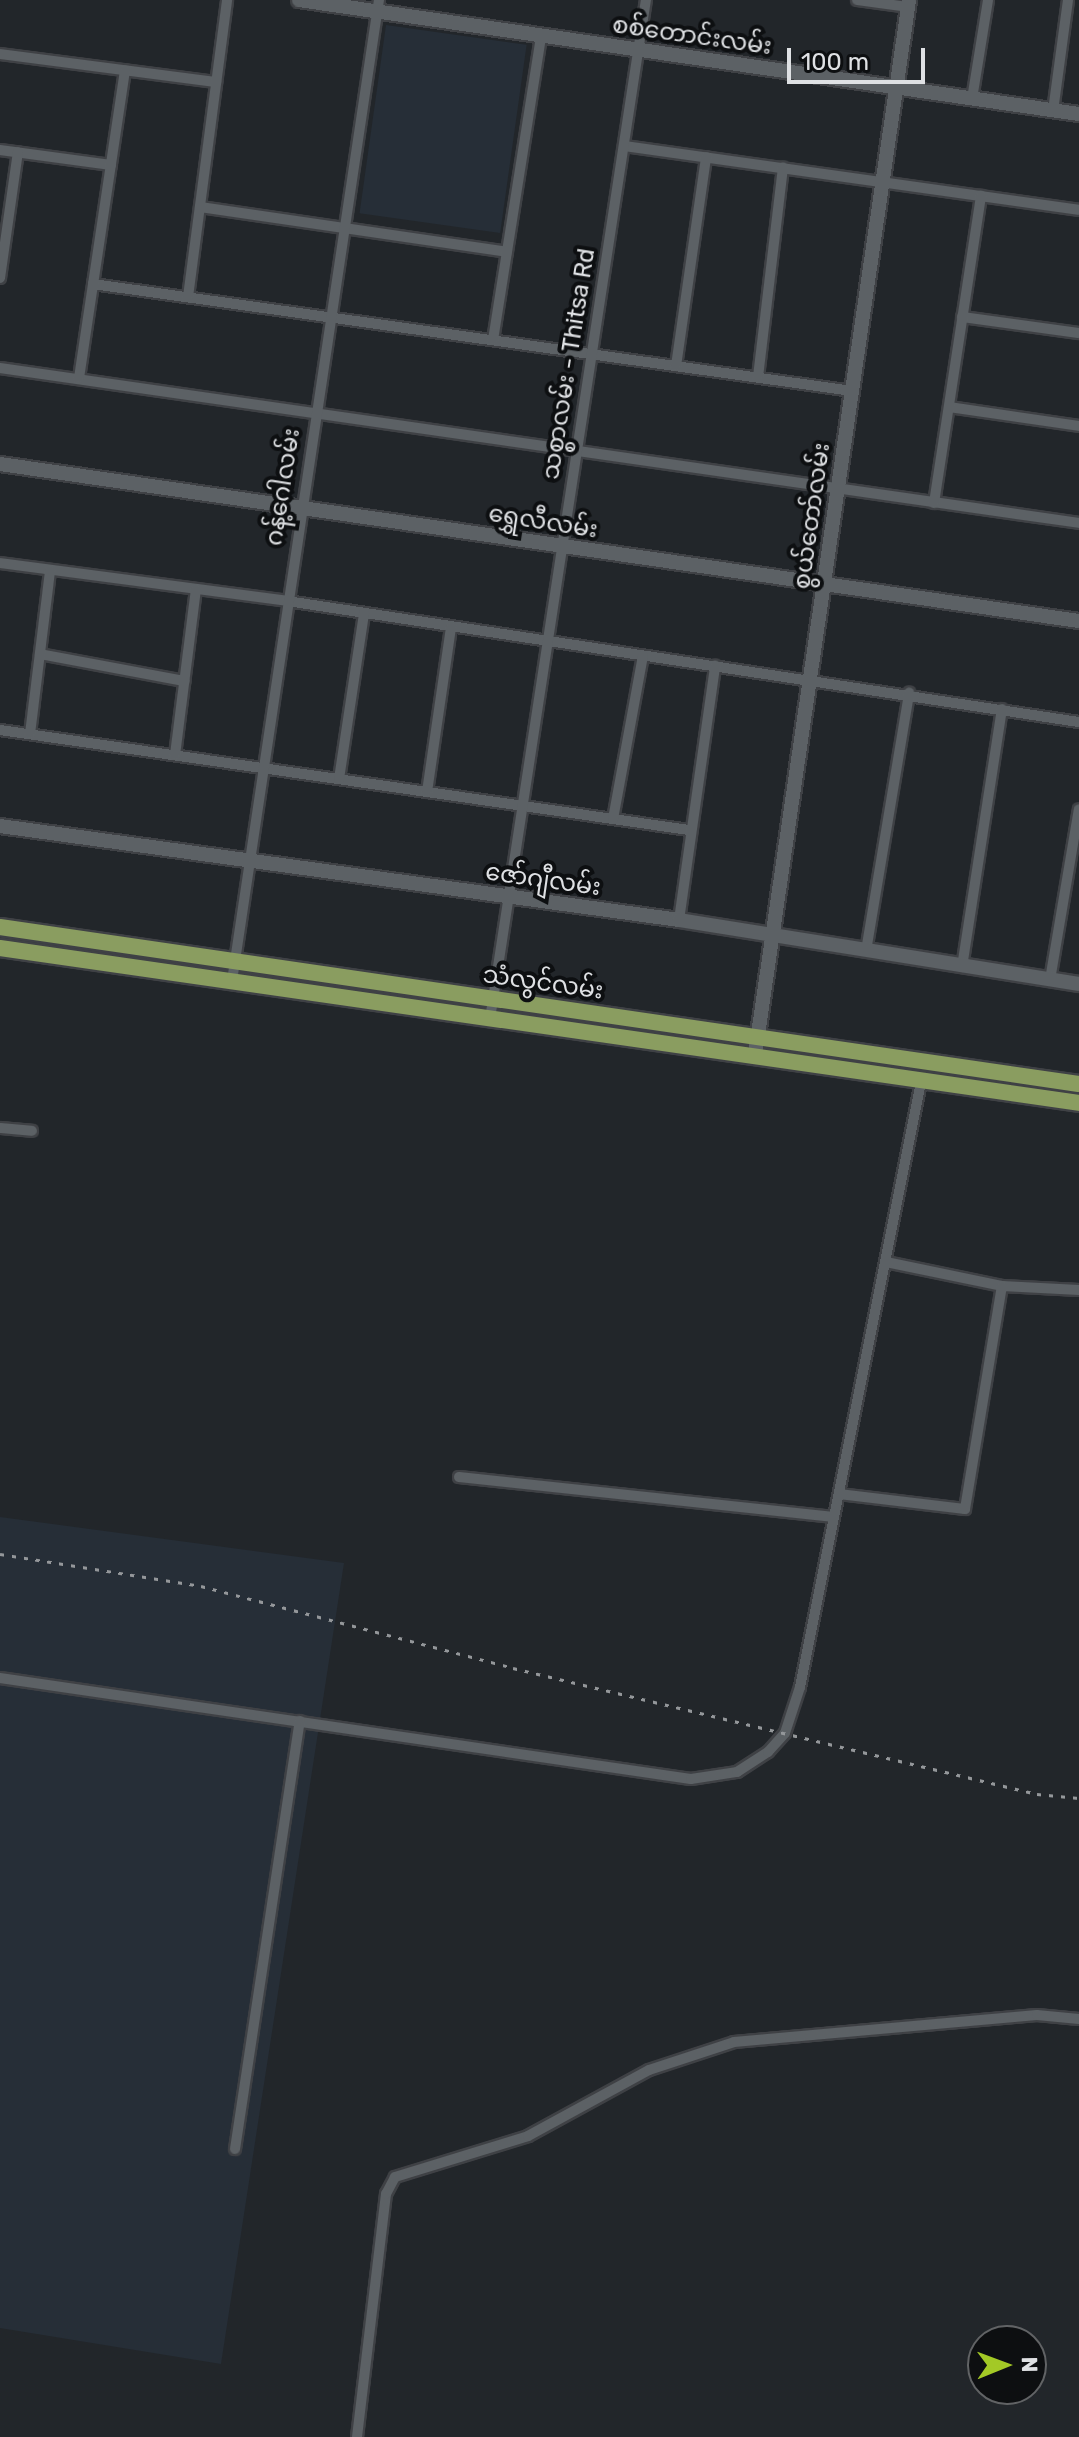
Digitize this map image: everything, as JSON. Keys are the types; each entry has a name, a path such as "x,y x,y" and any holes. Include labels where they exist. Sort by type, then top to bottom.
{"main road":[{"name":"သံလွင်လမ်း","path":"0,927 493,1001 756,1046 921,1082 1079,1103"},
{"path":"21,951 25,931"},
{"name":"သံလွင်လမ်း","path":"0,948 490,1019 1079,1084"},
{"path":"1015,1094 1018,1075"}],"street":[{"path":"188,297 227,0"},
{"name":"စစ်တောင်းလမ်း","path":"299,0 379,6 541,36 1079,114"},
{"name":"သစ္စာလမ်း - Thitsa Rd","path":"490,1019 646,0"},
{"path":"857,0 909,4"},
{"path":"972,99 988,0"},
{"path":"1053,111 1068,0"},
{"name":"စွယ်တော်လမ်း","path":"756,1046 769,938 909,4"},
{"name":"ဂန့်ဂေါလမ်း","path":"232,981 300,506 379,6"},
{"path":"493,340 541,36"},
{"path":"0,54 216,82"},
{"path":"79,378 125,70"},
{"path":"624,146 1079,210"},
{"path":"0,150 111,165"},
{"path":"0,278 18,152"},
{"path":"676,366 706,157"},
{"path":"758,377 783,167"},
{"path":"934,503 981,196"},
{"path":"200,207 507,252"},
{"path":"93,284 852,391"},
{"path":"962,317 1079,333"},
{"path":"0,368 1079,523"},
{"path":"949,407 1079,426"},
{"name":"ရွှေလီလမ်း","path":"0,464 1079,621"},
{"path":"0,563 287,601 547,642 909,693 1079,722"},
{"path":"30,734 50,570"},
{"path":"175,755 196,589"},
{"path":"339,779 364,613"},
{"path":"427,792 451,627"},
{"path":"40,654 184,681"},
{"path":"613,819 643,656"},
{"path":"679,920 689,830 715,666"},
{"path":"866,951 909,693"},
{"path":"962,967 1002,709"},
{"path":"0,730 689,830"},
{"path":"1050,980 1079,809"},
{"name":"ဇော်ဂျီလမ်း","path":"0,826 679,920 769,938 1079,984"},
{"path":"0,1678 691,1779 737,1772 768,1752 793,1714 921,1082"},
{"path":"0,1128 32,1131"},
{"path":"886,1262 1002,1286 1079,1290"},
{"path":"839,1494 965,1509 1002,1286"},
{"path":"459,1477 834,1517"},
{"path":"235,2149 300,1721"},
{"path":"357,2437 386,2194 395,2177 528,2136 649,2070 734,2042 1037,2015 1079,2019"}],"shaded area":[{"path":"386,25 527,45 500,233 360,213"},
{"path":"0,1517 344,1563 221,2364 0,2328"}],"railway":[{"path":"0,1554 201,1586 513,1668 1037,1794 1079,1798"}]}
